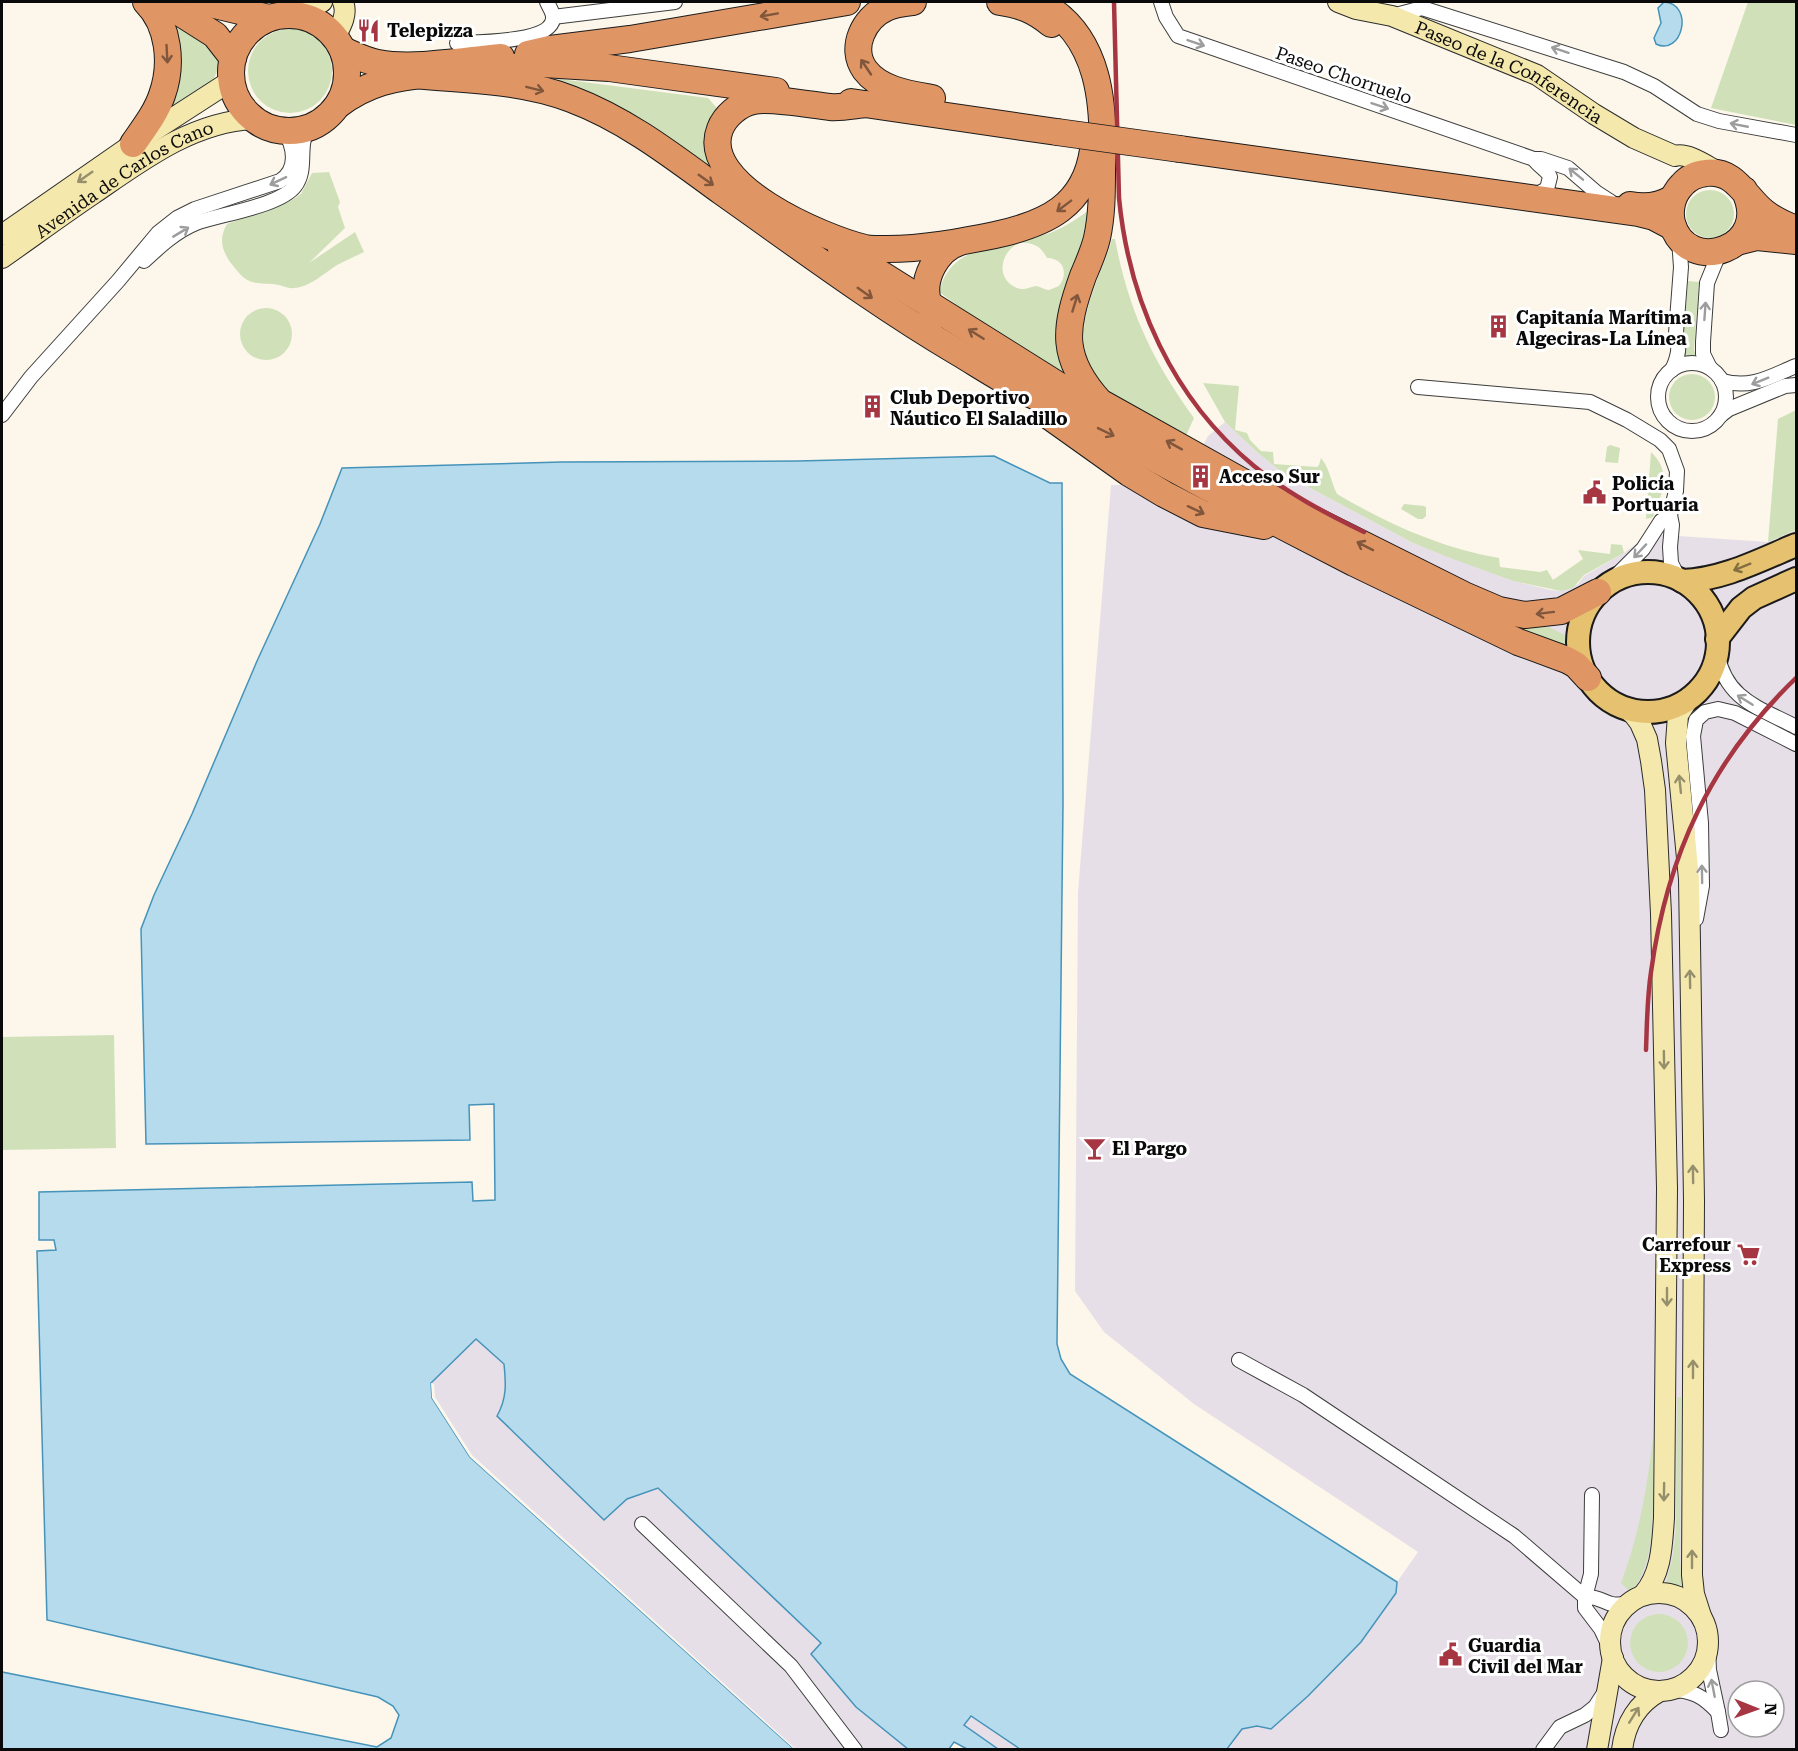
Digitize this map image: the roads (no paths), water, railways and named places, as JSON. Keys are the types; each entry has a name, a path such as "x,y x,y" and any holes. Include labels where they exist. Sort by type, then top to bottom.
{"highway":[{"path":"133,144 152,116 162,94 167,72 168,52 165,35 158,19 146,2"},
{"path":"163,2 215,35 232,69 238,102 253,119 263,125 296,130 330,115 344,95 348,72 339,44"},
{"path":"202,2 229,6 269,18"},
{"path":"232,69 238,45 246,34 256,25 278,16 297,15 318,22 339,44 363,59 391,65 518,56 847,2"},
{"path":"913,2 885,8 866,24 861,34 860,58 865,69 878,82 911,95 1008,108 1058,128"},
{"path":"803,225 835,239 868,249 914,249 1012,231 1045,220 1072,201 1087,178 1094,152 1094,124 1090,93 1084,72 1071,48 1056,28 1035,11 1013,3 1000,2"},
{"path":"1038,2 1059,15 1080,41 1090,59 1102,101 1104,133 1101,214 1096,240 1072,311 1069,339 1078,375 1100,402 1286,506 1464,595 1499,610 1525,615 1561,611 1603,589"},
{"path":"518,56 616,63 1638,213 1654,217 1675,231 1692,248 1701,251 1729,247 1757,237 1797,241"},
{"path":"338,105 355,92 389,79 543,64 609,68 1058,128"},
{"path":"414,75 499,82 529,87 570,98 631,128 903,320 973,362 1041,400 1055,404 1297,533 1500,634 1567,660 1576,665 1588,678"},
{"path":"866,104 834,107 752,101 734,111 724,120 718,132 717,149 721,162 730,175 753,196 1084,401 1100,402"},
{"path":"1180,145 1635,206 1651,206 1677,191 1695,175 1720,173 1737,182 1763,212 1797,229"},
{"path":"1729,247 1743,235 1750,217 1748,198 1744,189"},
{"path":"1675,231 1671,217 1677,191"},
{"path":"966,240 948,248 935,263 926,290 928,303 940,324 956,343 1043,393 1055,404"},
{"path":"973,362 1129,473 1203,514 1297,533"},
{"path":"1129,473 1172,468"}],"main road":[{"path":"297,15 322,2"},
{"path":"339,44 345,8 343,2"},
{"name":"Paseo de la Conferencia","path":"1338,2 1356,9 1392,16 1537,75 1634,138 1675,156 1680,154 1720,173"},
{"name":"Avenida de Carlos Cano","path":"2,235 133,144 232,69"},
{"name":"Avenida de Carlos Cano","path":"2,258 129,169 166,146 212,126 253,119"},
{"path":"1675,156 1681,173 1677,191"},
{"path":"1597,1749 1607,1689 1612,1628 1616,1618 1653,1582 1658,1568 1664,1518 1667,1164 1661,914 1654,790 1647,739 1640,723 1626,708 1604,696 1588,678 1579,654 1579,629 1587,607 1603,589 1618,579 1642,572 1655,572 1680,580 1699,580 1719,576 1797,545"},
{"path":"1622,1749 1623,1736 1641,1704 1665,1690 1680,1686 1696,1674 1706,1656 1708,1646 1705,1625 1694,1594 1692,1575 1694,1201 1689,879 1676,743 1678,715 1707,678 1717,646 1740,608 1754,598 1797,579"},
{"path":"1680,580 1702,597 1709,609 1714,620 1717,646"},
{"path":"1626,708 1652,712 1678,705 1689,699"},
{"path":"1636,1599 1658,1593 1677,1596 1687,1601 1701,1616"},
{"path":"1611,1653 1623,1676 1631,1682 1640,1687 1665,1690"}],"street":[{"path":"457,43 517,39 537,35 548,28 553,17 547,2"},
{"path":"553,17 675,2"},
{"name":"Paseo Chorruelo","path":"1161,2 1166,18 1178,36 1534,159 1568,168 1602,198 1611,202"},
{"path":"1392,16 1422,8 1624,72 1654,86 1697,114 1719,121 1797,135"},
{"path":"2,415 31,377 158,233 177,218 210,203 287,177 293,164 290,140 296,130"},
{"path":"118,281 174,236 194,224 275,200 288,192 300,175 302,142 296,130"},
{"path":"1534,159 1538,166 1548,172 1550,177 1547,189 1541,192"},
{"path":"1672,370 1677,359 1679,341 1676,333 1681,252 1675,231"},
{"path":"1721,415 1726,398 1722,381 1710,368 1703,354 1703,342 1707,283 1729,247"},
{"path":"1710,368 1694,363 1685,364 1672,370 1664,378 1659,404 1668,420 1682,429 1691,431 1708,427 1729,409 1785,386 1797,385"},
{"path":"1722,381 1738,386 1750,385 1797,366"},
{"path":"1418,387 1590,402 1645,430 1669,449 1675,461 1677,482 1670,515 1672,525 1670,547 1671,563 1680,580"},
{"path":"1603,589 1643,549 1662,521 1670,515"},
{"path":"1717,646 1724,678 1738,696 1797,727"},
{"path":"1689,952 1702,886 1701,823 1693,736 1696,720 1705,712 1728,710 1797,744"},
{"path":"1239,1360 1303,1395 1514,1536 1585,1597 1595,1597 1609,1605 1618,1605 1636,1599"},
{"path":"1592,1495 1591,1574 1585,1597 1586,1608 1601,1629 1611,1653"},
{"path":"642,1524 791,1666 855,1749"},
{"path":"1708,1646 1709,1670 1721,1730"},
{"path":"1543,1749 1560,1727 1580,1718 1594,1707 1607,1689"},
{"path":"1665,1690 1685,1690 1695,1693 1706,1699 1718,1712"}],"water":[{"path":"1664,2 1674,5 1682,20 1678,37 1673,43 1665,46 1656,44 1654,38 1661,23 1658,8"},
{"path":"994,456 1050,483 1062,483 1063,803 1057,1344 1061,1359 1070,1374 1397,1582 1396,1593 1361,1642 1308,1696 1271,1729 1257,1726 1242,1729 1227,1749 1020,1749 971,1716 964,1725 998,1749 967,1749 954,1742 949,1749 908,1749 856,1707 811,1654 821,1643 658,1488 627,1499 604,1520 497,1416 505,1391 504,1364 476,1339 431,1383 432,1398 470,1457 794,1749 2,1749 2,1672 377,1747 391,1738 399,1715 393,1706 378,1697 47,1620 37,1251 56,1250 54,1240 39,1240 39,1192 472,1182 473,1201 495,1200 494,1104 469,1105 470,1140 146,1144 141,929 257,661 320,524 342,468 562,462 798,461"}],"railway":[{"path":"1114,2 1119,198 1124,236 1144,310 1160,345 1178,378 1200,410 1225,439 1254,466 1307,502 1364,532"},
{"path":"1646,1050 1649,992 1658,929 1681,849 1717,776 1766,709 1796,678"}],"place":[{"name":"Telepizza","path":"369,30"},
{"name":"Capitanía Marítima Algeciras-La Línea","path":"1498,327"},
{"name":"Club Deportivo Náutico El Saladillo","path":"872,407"},
{"name":"Acceso Sur","path":"1201,476"},
{"name":"Policía Portuaria","path":"1594,493"},
{"name":"El Pargo","path":"1094,1148"},
{"name":"Carrefour Express","path":"1749,1254"},
{"name":"Guardia Civil del Mar","path":"1450,1655"}]}
